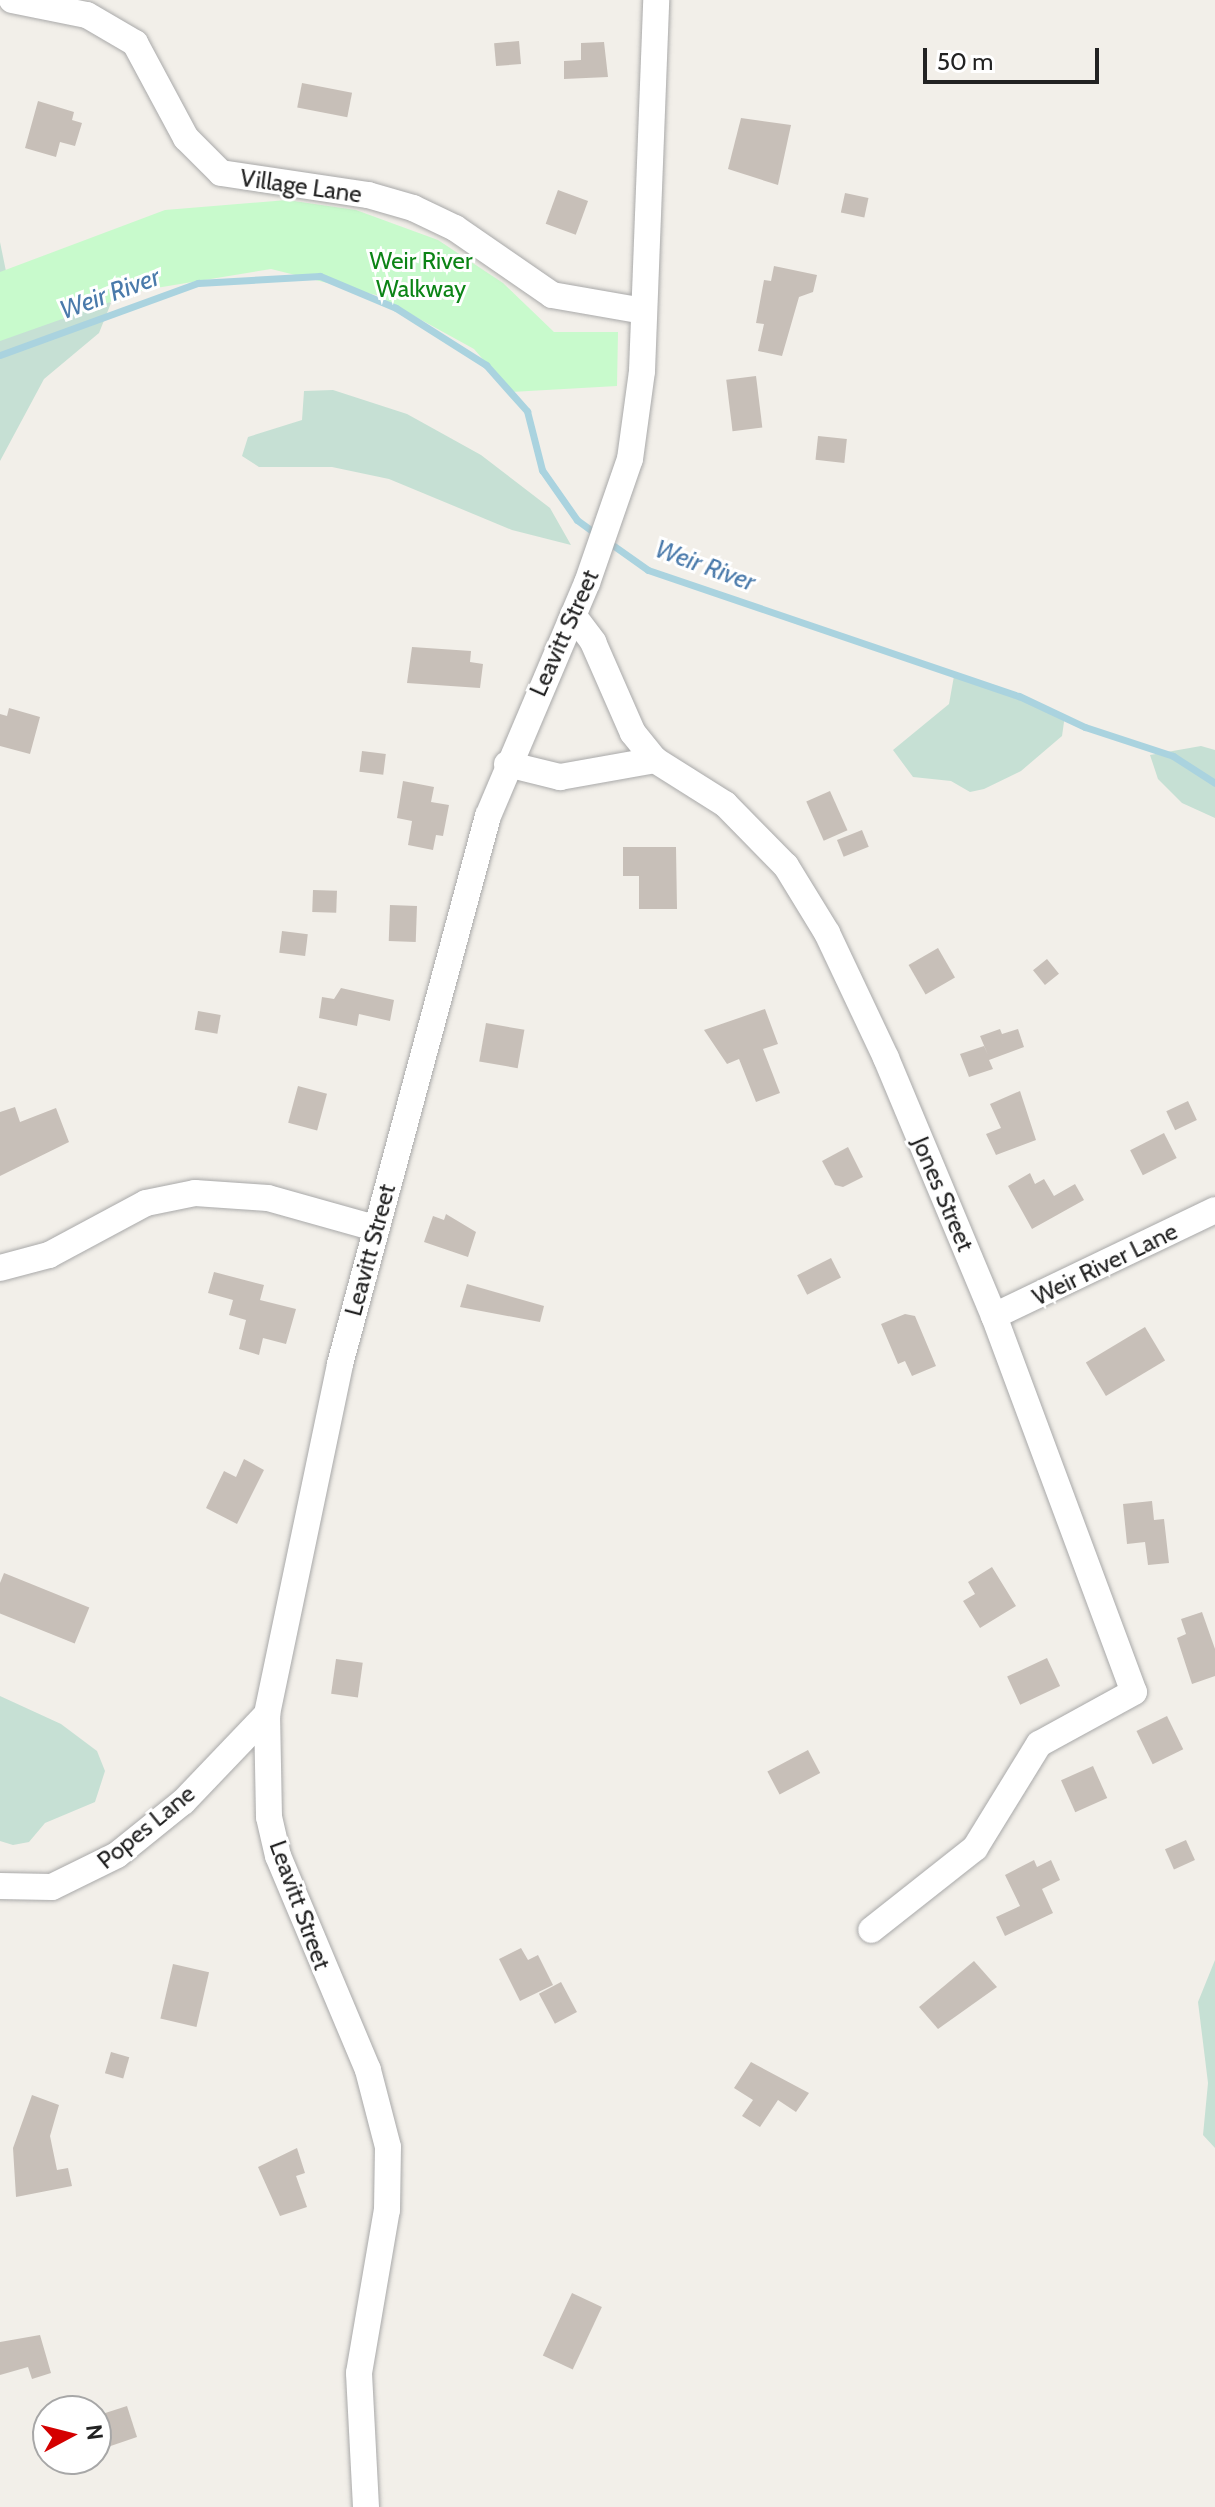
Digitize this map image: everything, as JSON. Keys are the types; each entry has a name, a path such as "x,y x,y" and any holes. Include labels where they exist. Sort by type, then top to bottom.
{"street":[{"name":"Village Lane","path":"12,0 87,15 135,43 186,138 221,173 341,189 413,208 455,228 552,295 644,311"},
{"name":"Leavitt Street","path":"366,2507 359,2373 387,2210 388,2147 363,2056 278,1856 269,1817 267,1714 319,1452 375,1228 507,764 587,583 620,497 639,402 656,0"},
{"name":"Jones Street","path":"573,615 593,642 633,733 655,760 755,829 811,903 886,1058 994,1316 1134,1692 1039,1744 975,1848 871,1930"},
{"path":"507,764 560,777 655,760"},
{"path":"0,1268 49,1255 146,1203 195,1193 268,1198 375,1228"},
{"name":"Weir River Lane","path":"994,1316 1215,1210"},
{"name":"Popes Lane","path":"0,1886 52,1887 117,1855 183,1802 267,1714"}],"green space":[{"name":"Weir River Walkway","path":"287,200 356,210 438,240 503,283 554,332 618,332 617,386 511,392 474,349 376,295 271,269 144,290 0,341 0,272 165,210"},
{"path":"0,242 8,281 97,295 111,303 99,333 44,379 0,461"},
{"path":"333,390 407,414 481,455 550,508 571,545 512,530 389,479 332,467 259,467 242,456 248,437 302,420 304,391"},
{"path":"954,676 1065,715 1062,736 1021,771 984,789 970,792 951,781 913,777 893,750 949,704"},
{"path":"1201,746 1215,750 1215,818 1182,803 1158,779 1150,755"},
{"path":"0,1696 61,1724 97,1751 105,1771 95,1802 45,1823 29,1842 13,1845 0,1841"},
{"path":"1215,1960 1215,2148 1203,2135 1208,2083 1198,2002"}],"building":[{"path":"519,41 521,64 496,66 494,43"},
{"path":"604,42 608,77 564,79 564,61 581,60 581,43"},
{"path":"302,83 352,93 347,117 297,108"},
{"path":"38,101 74,112 72,120 82,123 75,146 60,142 56,157 25,148"},
{"path":"741,118 791,125 778,185 728,169"},
{"path":"558,190 588,201 576,235 546,224"},
{"path":"845,193 868,198 864,218 841,213"},
{"path":"774,266 817,275 813,292 799,297 782,356 758,351 764,324 756,323 764,280 771,281"},
{"path":"756,376 762,428 733,431 726,380"},
{"path":"818,436 847,439 844,463 815,460"},
{"path":"412,647 471,651 470,662 483,664 480,688 407,683"},
{"path":"9,708 40,717 30,754 0,746 0,714 7,716"},
{"path":"362,751 386,754 383,775 359,772"},
{"path":"403,781 434,787 431,802 449,805 443,836 436,835 433,850 408,845 412,821 397,818"},
{"path":"830,791 847,830 824,841 806,802"},
{"path":"862,830 869,847 844,857 837,840"},
{"path":"623,847 676,847 677,909 639,909 639,876 623,876"},
{"path":"313,890 337,891 336,913 312,912"},
{"path":"390,905 417,906 416,942 389,941"},
{"path":"282,931 308,934 305,956 279,953"},
{"path":"938,948 955,977 926,994 909,965"},
{"path":"1047,959 1059,974 1045,985 1033,970"},
{"path":"341,988 394,1000 390,1021 359,1014 357,1026 319,1018 322,997 334,999"},
{"path":"765,1009 778,1044 763,1049 780,1093 756,1102 739,1059 727,1064 704,1030"},
{"path":"198,1011 221,1015 217,1034 195,1030"},
{"path":"486,1023 524,1030 518,1068 479,1061"},
{"path":"1000,1029 1002,1034 1018,1029 1024,1047 989,1060 993,1069 969,1077 960,1054 984,1046 988,1055 980,1036"},
{"path":"298,1086 327,1094 317,1130 288,1123"},
{"path":"1020,1091 1036,1140 996,1155 986,1134 1001,1128 990,1104"},
{"path":"1188,1101 1197,1120 1175,1130 1166,1111"},
{"path":"15,1107 20,1122 56,1108 69,1142 0,1176 0,1112"},
{"path":"1164,1133 1177,1158 1143,1175 1130,1150"},
{"path":"848,1147 863,1177 843,1187 835,1185 822,1161"},
{"path":"1030,1173 1035,1184 1044,1179 1054,1196 1075,1184 1084,1200 1032,1229 1008,1186"},
{"path":"446,1214 476,1232 468,1257 424,1242 433,1216 444,1220"},
{"path":"831,1258 841,1278 807,1295 797,1275"},
{"path":"214,1272 264,1285 260,1300 296,1309 286,1344 263,1338 259,1355 239,1349 246,1320 229,1315 233,1300 208,1293"},
{"path":"467,1284 544,1306 540,1322 460,1307"},
{"path":"905,1314 915,1316 936,1366 912,1376 905,1361 898,1364 881,1324"},
{"path":"1145,1327 1165,1360 1106,1396 1086,1363"},
{"path":"244,1459 264,1470 237,1524 206,1508 224,1471 236,1477"},
{"path":"1152,1501 1154,1520 1164,1519 1169,1563 1148,1565 1145,1542 1127,1544 1123,1504"},
{"path":"992,1567 1016,1606 980,1628 963,1601 975,1594 968,1582"},
{"path":"4,1573 89,1607 75,1644 0,1613 0,1583"},
{"path":"1202,1612 1215,1649 1215,1676 1192,1684 1177,1638 1186,1634 1181,1619"},
{"path":"1047,1658 1060,1686 1020,1705 1007,1677"},
{"path":"336,1659 363,1663 358,1697 331,1694"},
{"path":"1167,1716 1183,1749 1153,1764 1136,1731"},
{"path":"808,1750 820,1773 780,1795 767,1772"},
{"path":"1093,1766 1107,1798 1075,1812 1061,1780"},
{"path":"1186,1840 1195,1860 1174,1869 1165,1849"},
{"path":"1034,1860 1037,1867 1051,1860 1060,1880 1042,1889 1053,1913 1005,1936 996,1917 1020,1906 1005,1875"},
{"path":"521,1948 528,1960 538,1955 553,1985 520,2001 499,1959"},
{"path":"974,1961 997,1987 938,2029 919,2007"},
{"path":"173,1964 209,1972 196,2027 160,2019"},
{"path":"561,1982 577,2012 555,2024 539,1994"},
{"path":"111,2052 129,2057 123,2078 105,2073"},
{"path":"751,2062 809,2093 796,2112 778,2100 760,2127 742,2116 753,2100 734,2088"},
{"path":"32,2095 59,2105 50,2136 57,2170 68,2168 72,2186 16,2197 13,2148"},
{"path":"297,2148 305,2173 296,2176 307,2207 280,2216 258,2167"},
{"path":"572,2293 602,2307 573,2369 543,2356"},
{"path":"40,2335 51,2373 32,2379 28,2367 0,2375 0,2342"},
{"path":"127,2406 137,2437 112,2446 112,2411"}],"waterway":[{"name":"Weir River","path":"0,355 198,283 320,276 396,308 486,365 527,411 542,470 577,520 596,534"},
{"name":"Weir River","path":"607,541 648,570 1019,696 1085,727 1173,756 1215,783"}]}
